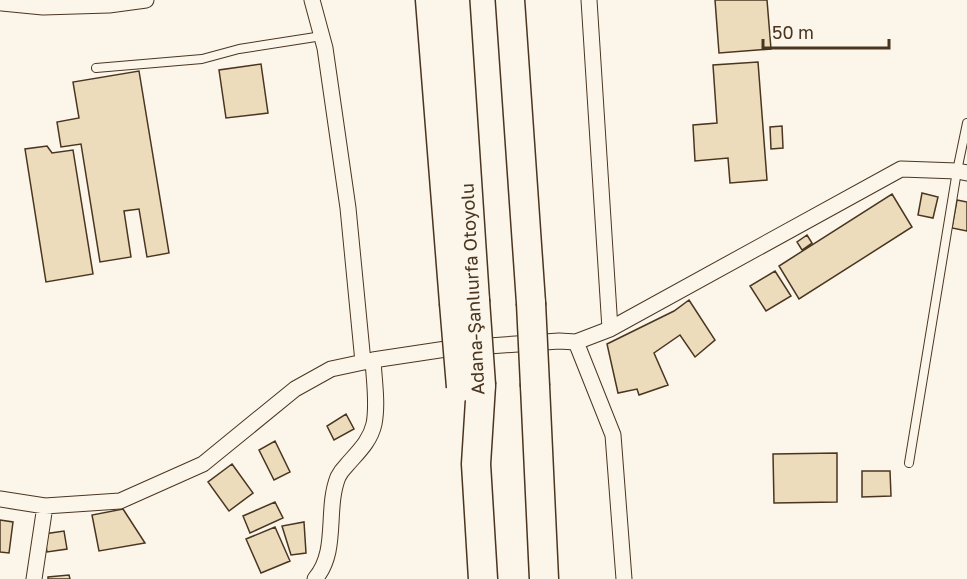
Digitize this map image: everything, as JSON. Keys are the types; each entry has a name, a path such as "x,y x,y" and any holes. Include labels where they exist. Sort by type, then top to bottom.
{"highway":[{"path":"430,0 465,302"},
{"name":"Adana-Şanlıurfa Otoyolu","path":"455,0 465,302 483,579"},
{"path":"510,0 531,303 544,579"}],"street":[{"path":"0,2 44,7 109,5 146,0"},
{"path":"312,0 325,48 376,407 374,425 367,442 338,476 330,521 329,548 322,570 315,579"},
{"path":"589,0 610,329"},
{"path":"0,499 45,506 120,501 203,464 295,389 332,369 446,349 559,341 576,342 610,329 901,169 962,172"},
{"path":"576,342 613,435 624,579"},
{"path":"34,579 45,506"}],"lane":[{"path":"96,68 202,58 239,49 322,36"},
{"path":"909,464 962,172 967,123"}],"building":[{"path":"715,0 767,0 771,49 719,53"},
{"path":"758,62 767,180 730,183 728,158 695,161 693,125 717,123 713,65"},
{"path":"261,64 268,113 226,118 219,70"},
{"path":"139,71 169,253 147,257 139,209 124,211 131,257 100,262 81,144 61,147 57,122 79,118 73,82"},
{"path":"782,126 783,148 771,149 770,127"},
{"path":"47,146 52,153 73,150 93,274 46,282 25,149"},
{"path":"922,193 938,197 933,218 918,215"},
{"path":"892,194 912,227 799,299 779,266"},
{"path":"957,200 967,202 967,231 952,228"},
{"path":"807,235 812,243 802,250 797,242"},
{"path":"775,271 791,296 766,311 750,286"},
{"path":"689,300 715,340 695,357 680,335 654,353 668,385 639,395 637,389 618,393 607,344 674,311"},
{"path":"346,414 354,429 334,440 327,426"},
{"path":"275,441 290,472 274,480 259,450"},
{"path":"837,453 837,502 774,503 773,454"},
{"path":"232,464 253,493 229,511 208,482"},
{"path":"862,471 890,471 891,496 862,497"},
{"path":"275,502 283,518 250,533 243,516"},
{"path":"123,509 145,543 99,551 92,515"},
{"path":"0,520 13,522 9,553 0,552"},
{"path":"304,522 306,553 291,555 282,526"},
{"path":"275,527 290,561 261,573 246,539"},
{"path":"64,531 67,549 47,552 44,534"},
{"path":"69,575 70,579 48,579 48,577"}]}
